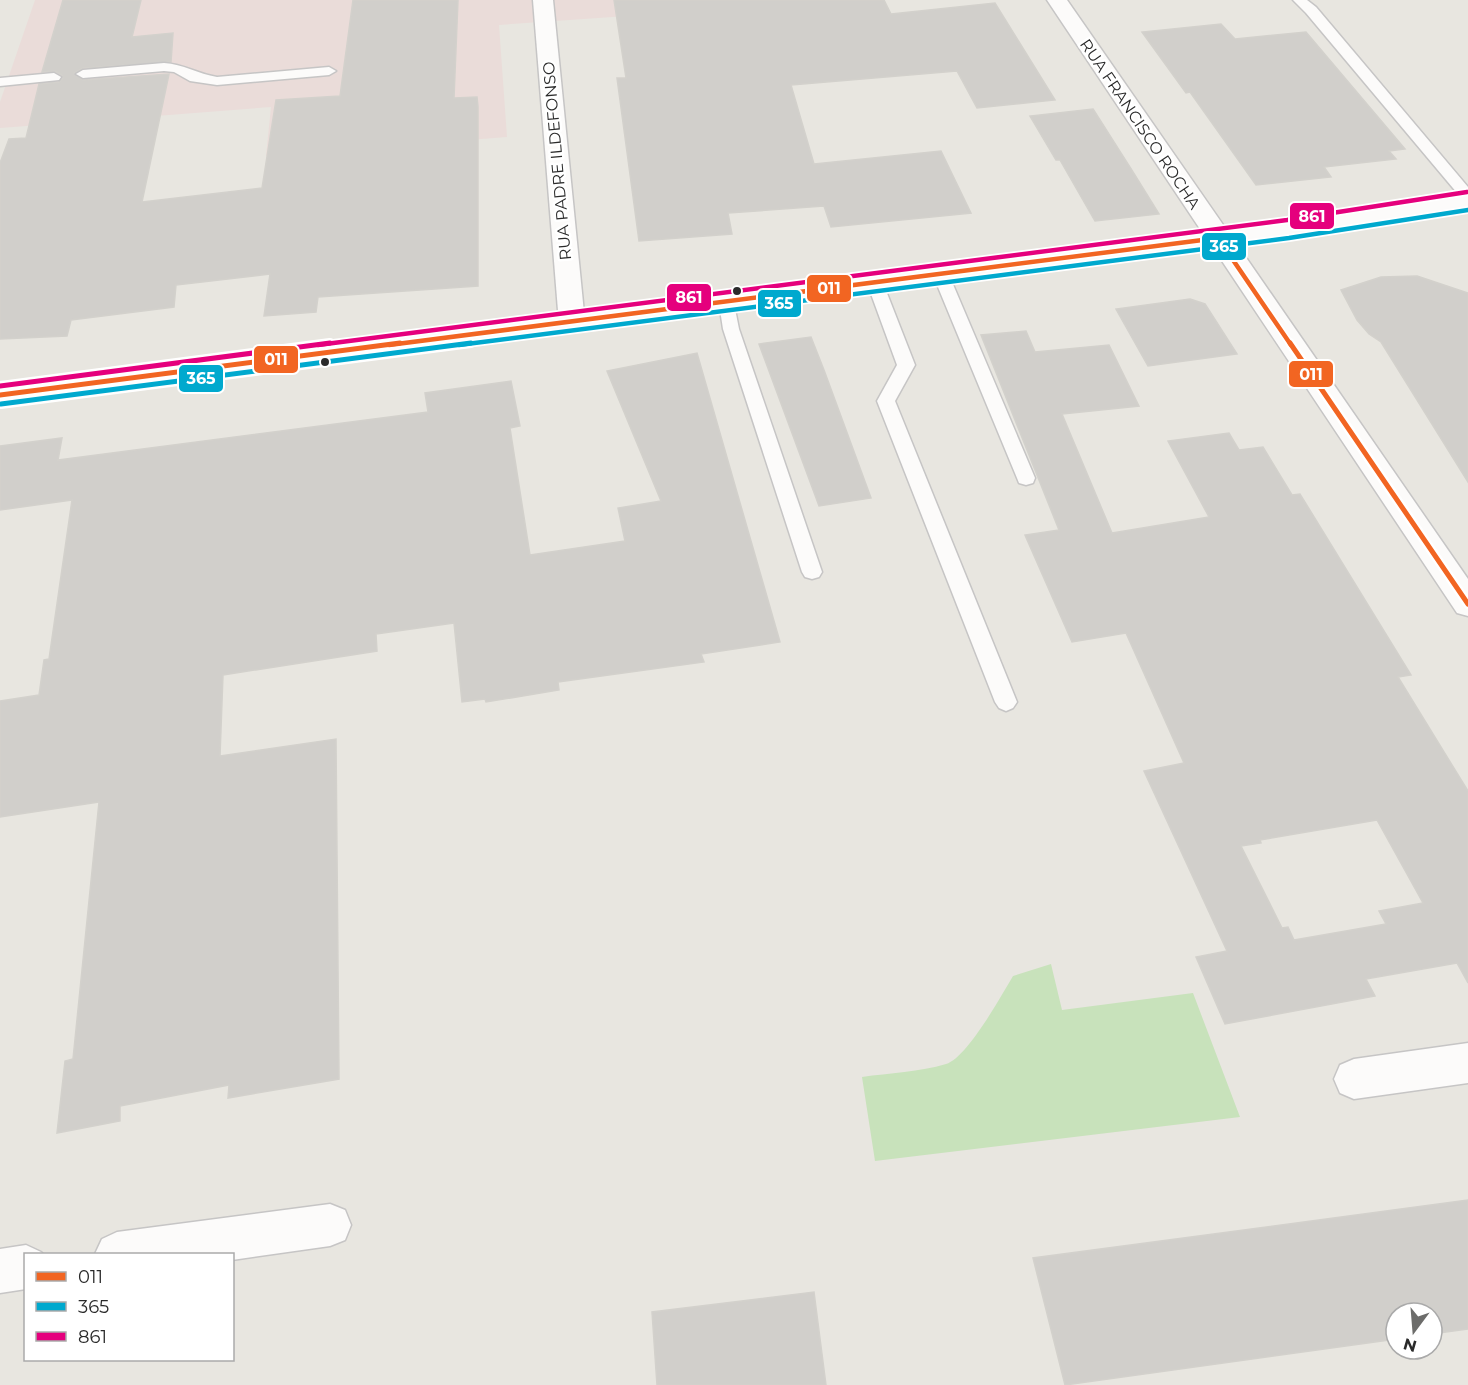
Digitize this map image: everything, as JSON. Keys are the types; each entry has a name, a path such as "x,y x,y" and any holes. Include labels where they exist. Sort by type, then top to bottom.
{"main road":[{"name":"RUA PADRE ILDEFONSO","path":"543,0 572,323"},
{"name":"RUA FRANCISCO ROCHA","path":"1057,0 1468,604"},
{"path":"0,395 941,275 1218,238 1468,199"},
{"path":"1354,1079 1468,1063"},
{"path":"124,1253 330,1225"},
{"path":"0,1271 24,1267"}],"lane":[{"path":"1299,0 1311,10 1468,199"},
{"path":"83,74 164,67 185,70 195,78 217,81 329,71"},
{"path":"0,82 54,77"},
{"path":"941,275 1026,478"},
{"path":"875,283 906,364 886,401 1006,702"},
{"path":"727,303 731,329 812,572"}],"shaded area":[{"path":"35,0 769,0 771,6 499,25 507,137 266,156 271,107 0,128 0,102"}],"green space":[{"path":"1051,964 1062,1010 1193,993 1240,1117 875,1161 862,1077 926,1069 946,1064 964,1051 1013,976"}],"building":[{"path":"63,0 141,0 132,37 173,33 171,62 83,68 74,73 83,80 169,74 142,202 262,188 276,100 340,96 353,0 458,0 454,98 477,97 478,107 478,286 318,297 316,312 264,316 270,274 176,285 174,307 71,320 67,336 0,339 0,163 9,139 26,138 39,84 59,82 63,78 55,71 42,72"},
{"path":"614,0 884,0 891,14 995,3 1055,100 977,108 957,71 791,85 814,164 941,151 971,213 831,227 824,206 728,213 732,234 639,241 617,78 626,78"},
{"path":"1221,24 1235,39 1306,32 1405,149 1389,151 1396,159 1324,167 1331,177 1256,185 1190,92 1186,93 1142,32"},
{"path":"1093,109 1159,214 1095,221 1060,160 1056,160 1030,116"},
{"path":"1417,276 1468,293 1468,482 1381,342 1369,334 1357,320 1341,290 1381,277"},
{"path":"1190,299 1205,304 1237,354 1148,366 1116,309"},
{"path":"1026,331 1035,352 1109,345 1139,406 1062,414 1112,533 1209,517 1168,441 1229,433 1239,450 1263,447 1292,495 1300,494 1411,675 1398,677 1468,791 1468,983 1457,963 1366,979 1375,996 1225,1024 1196,957 1227,951 1144,771 1184,763 1126,633 1072,642 1025,535 1059,530 981,335","holes":["1377,820 1423,903 1379,911 1386,924 1294,940 1288,927 1282,928 1241,846 1261,843 1260,840"]},
{"path":"811,337 871,498 819,506 759,344"},
{"path":"697,353 780,642 701,654 704,662 558,682 559,690 486,702 485,699 462,702 454,623 376,634 377,651 223,675 220,756 336,739 339,1079 228,1098 229,1085 120,1106 120,1121 57,1133 65,1061 73,1059 99,802 0,817 0,701 39,695 44,660 49,659 72,500 0,510 0,446 62,438 58,460 428,412 425,393 511,381 520,426 510,428 530,555 625,541 618,508 661,501 607,371"},
{"path":"1468,1200 1468,1329 1444,1332 1444,1301 1384,1301 1384,1341 1065,1385 1033,1258"},
{"path":"814,1292 826,1385 657,1385 652,1312"}],"transit line":[{"name":"861","path":"0,386 1287,220 1467,192"},
{"name":"365","path":"1,404 1289,238 1468,210"},
{"name":"011","path":"0,395 1218,238 1468,604"}]}
